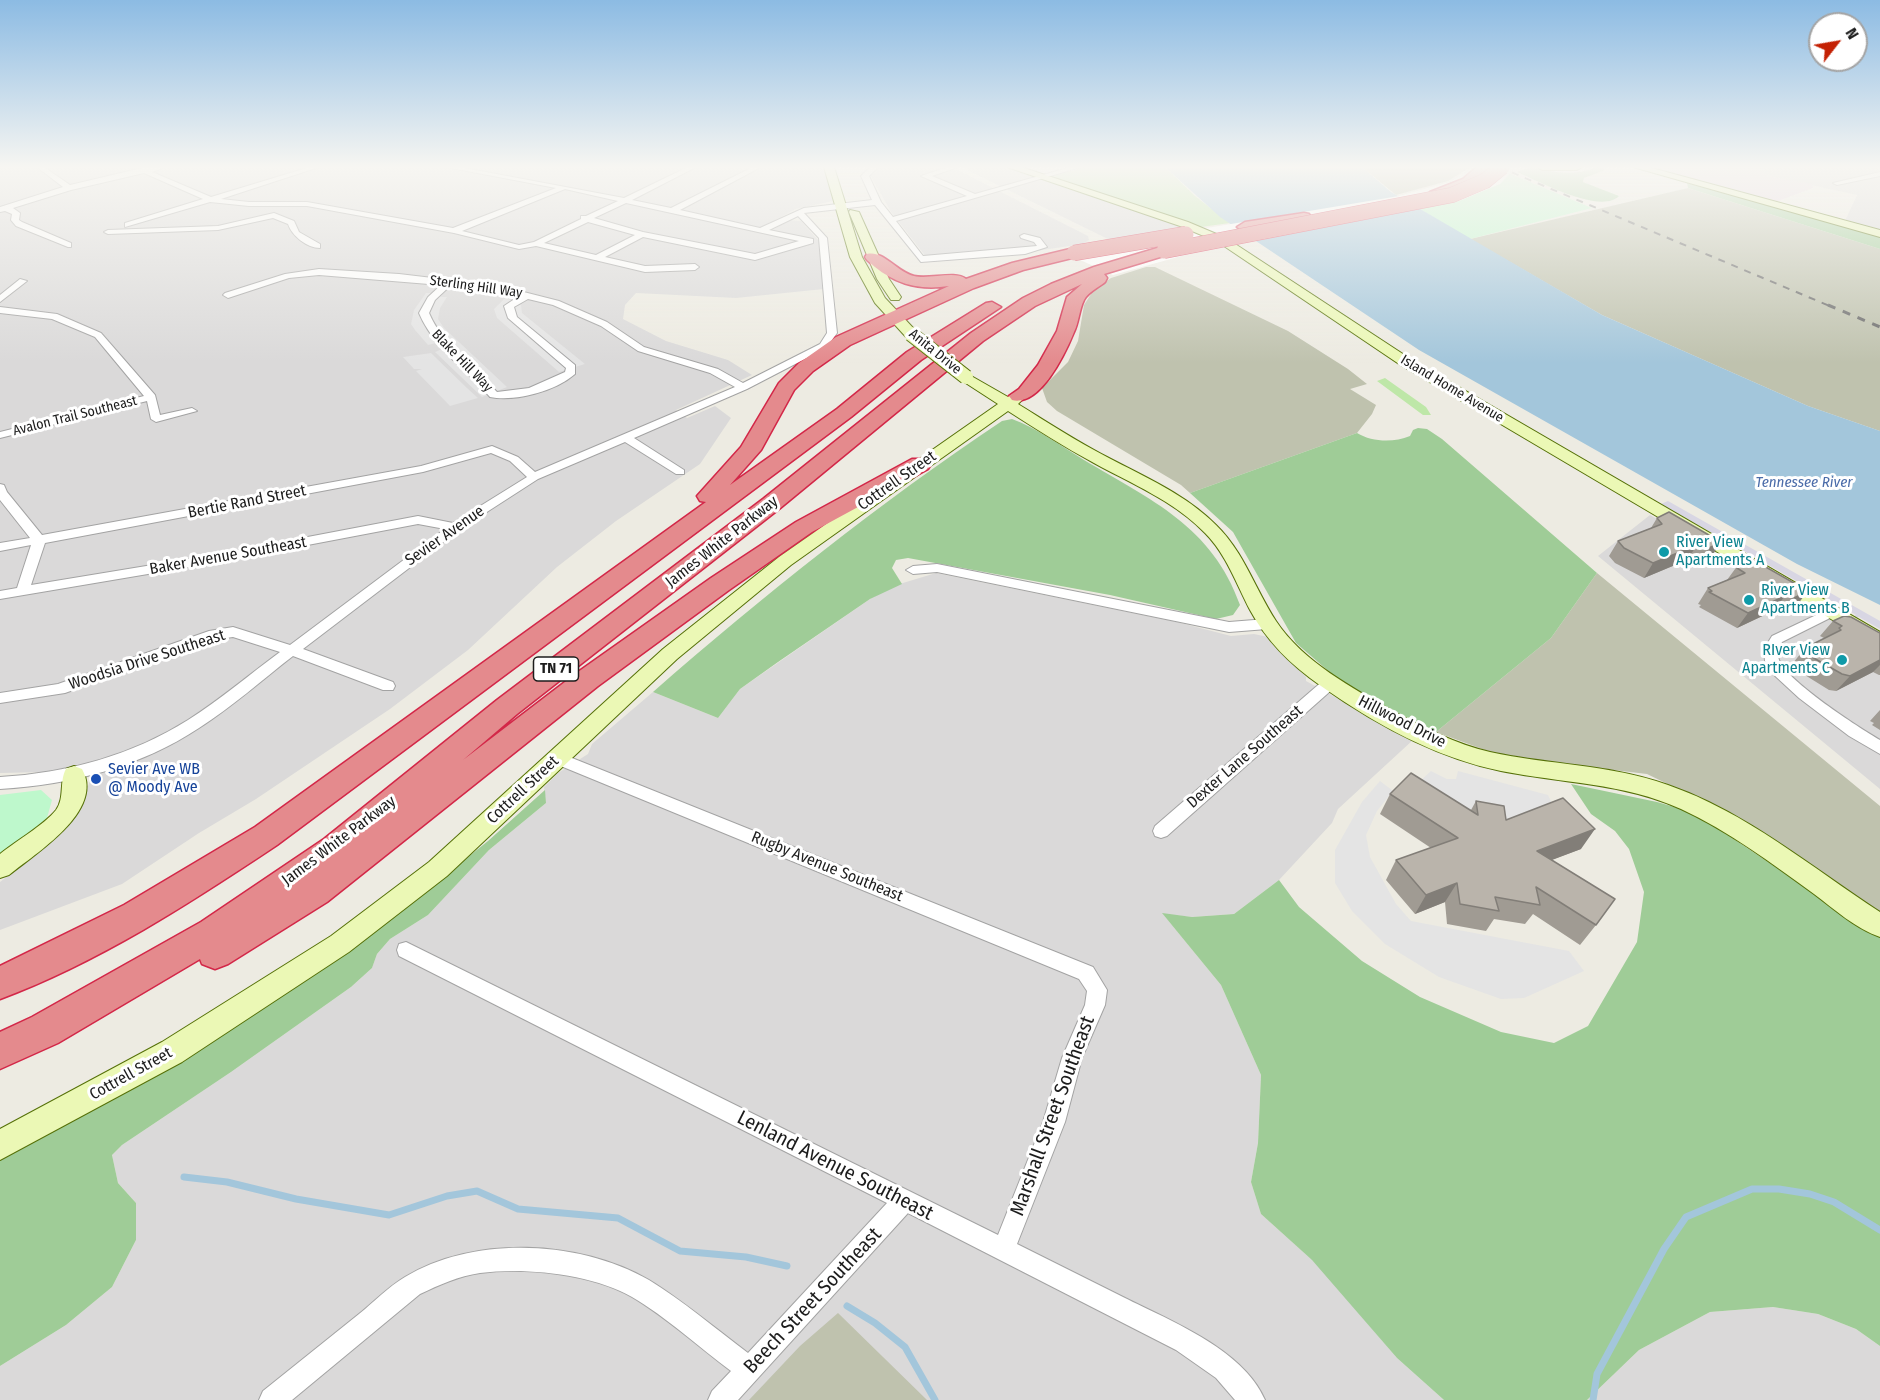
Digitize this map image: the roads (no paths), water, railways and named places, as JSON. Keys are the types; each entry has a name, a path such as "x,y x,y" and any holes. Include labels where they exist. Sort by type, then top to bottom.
{"highway":[{"name":"James White Parkway","path":"0,983 68,952 186,887 266,836 844,413 914,356 976,315 1063,268 1091,264 1148,245 1216,232"},
{"path":"873,257 892,275 906,281 924,283 967,278 1018,266 1091,264 1152,259 1164,251 1260,232"},
{"name":"James White Parkway","path":"0,1051 45,1030 213,933 336,848 507,707 771,504 977,337 1091,264"},
{"path":"1014,400 1026,393 1047,367 1066,331 1076,297 1092,282 1091,264"},
{"path":"626,574 727,478 750,450 786,387 806,367 843,342 968,284 1018,266"},
{"path":"0,1057 68,1028 211,955 315,892 588,679 720,584 804,527 920,464"}],"street":[{"path":"38,232 68,245"},
{"path":"295,232 317,246"},
{"path":"459,232 519,247 536,244 558,232"},
{"path":"636,232 754,257 823,238 818,232"},
{"path":"772,232 810,241"},
{"name":"Anita Drive","path":"852,232 860,265 867,281 915,331 970,374 1014,400 1103,461 1121,468 1179,503 1212,530 1238,566 1267,624"},
{"name":"Anita Drive","path":"860,232 900,315"},
{"path":"900,232 921,259 1024,251 1043,247 1037,240 1024,236"},
{"name":"Island Home Avenue","path":"1204,232 1222,240 1404,361 1880,641"},
{"path":"597,258 642,234"},
{"name":"Sevier Avenue","path":"0,783 74,775 128,758 174,736 194,724 455,527 534,477 743,387 824,345 832,333 823,238"},
{"path":"536,244 655,270 694,267"},
{"name":"Sterling Hill Way","path":"228,295 303,273 344,273 448,283 528,295 556,303 604,324 641,349 714,371 743,387"},
{"path":"0,299 23,281"},
{"name":"Blake Hill Way","path":"448,283 431,299 424,313 428,324 435,336 494,395 508,397 556,382 570,374 571,367 513,318 508,309 509,306 528,295"},
{"path":"0,310 54,316 98,335 150,397 156,419 192,411"},
{"name":"Avalon Trail Southeast","path":"0,435 150,397"},
{"name":"Cottrell Street","path":"0,1145 172,1052 340,944 438,869 670,654 785,561 1014,400"},
{"path":"626,438 680,472"},
{"name":"Bertie Rand Street","path":"0,547 423,469 492,449 514,459 534,477"},
{"path":"0,488 1,493 39,540 23,591"},
{"name":"Baker Avenue Southeast","path":"0,595 213,559 418,520 455,527"},
{"path":"913,570 937,568 1228,627 1267,624"},
{"path":"1831,612 1777,639 1773,645 1771,659 1777,669 1792,684 1880,748"},
{"name":"Hillwood Drive","path":"1267,624 1304,663 1330,683 1379,713 1437,742 1500,763 1626,781 1662,792 1701,810 1758,843 1880,926"},
{"name":"Woodsia Drive Southeast","path":"0,698 60,689 220,634 233,632 292,649"},
{"path":"292,649 387,686"},
{"name":"Dexter Lane Southeast","path":"1161,831 1330,683"},
{"name":"Rugby Avenue Southeast","path":"557,758 1063,963 1086,973 1094,981"},
{"path":"0,868 67,814 74,790 74,775"},
{"name":"Lenland Avenue Southeast","path":"406,950 1185,1341 1225,1369 1252,1400"},
{"name":"Marshall Street Southeast","path":"1003,1250 1054,1122 1072,1058 1095,1005 1097,990 1094,981"},
{"name":"Beech Street Southeast","path":"721,1400 904,1201"},
{"path":"272,1400 412,1286 441,1271 480,1261 516,1260 568,1264 608,1273 641,1289 750,1370"}],"water":[{"name":"Tennessee River","path":"1243,232 1460,232 1602,315 1808,406 1880,431 1880,605 1797,564 1419,350"}],"waterway":[{"path":"184,1177 227,1182 296,1199 389,1215 447,1196 477,1191 518,1209 618,1218 680,1251 746,1257 787,1266"},
{"path":"1593,1400 1597,1374 1664,1249 1686,1217 1752,1189 1779,1189 1810,1194 1834,1202 1880,1230"},
{"path":"847,1306 875,1323 905,1347 935,1400"}],"railway":[{"path":"1654,232 1832,307"},
{"path":"1828,305 1880,327"}],"place":[{"name":"River View Apartments A","path":"1664,552"},
{"name":"River View Apartments B","path":"1749,600"},
{"name":"RIver View Apartments C","path":"1842,660"},
{"name":"Sevier Ave WB @ Moody Ave","path":"96,779"}]}
